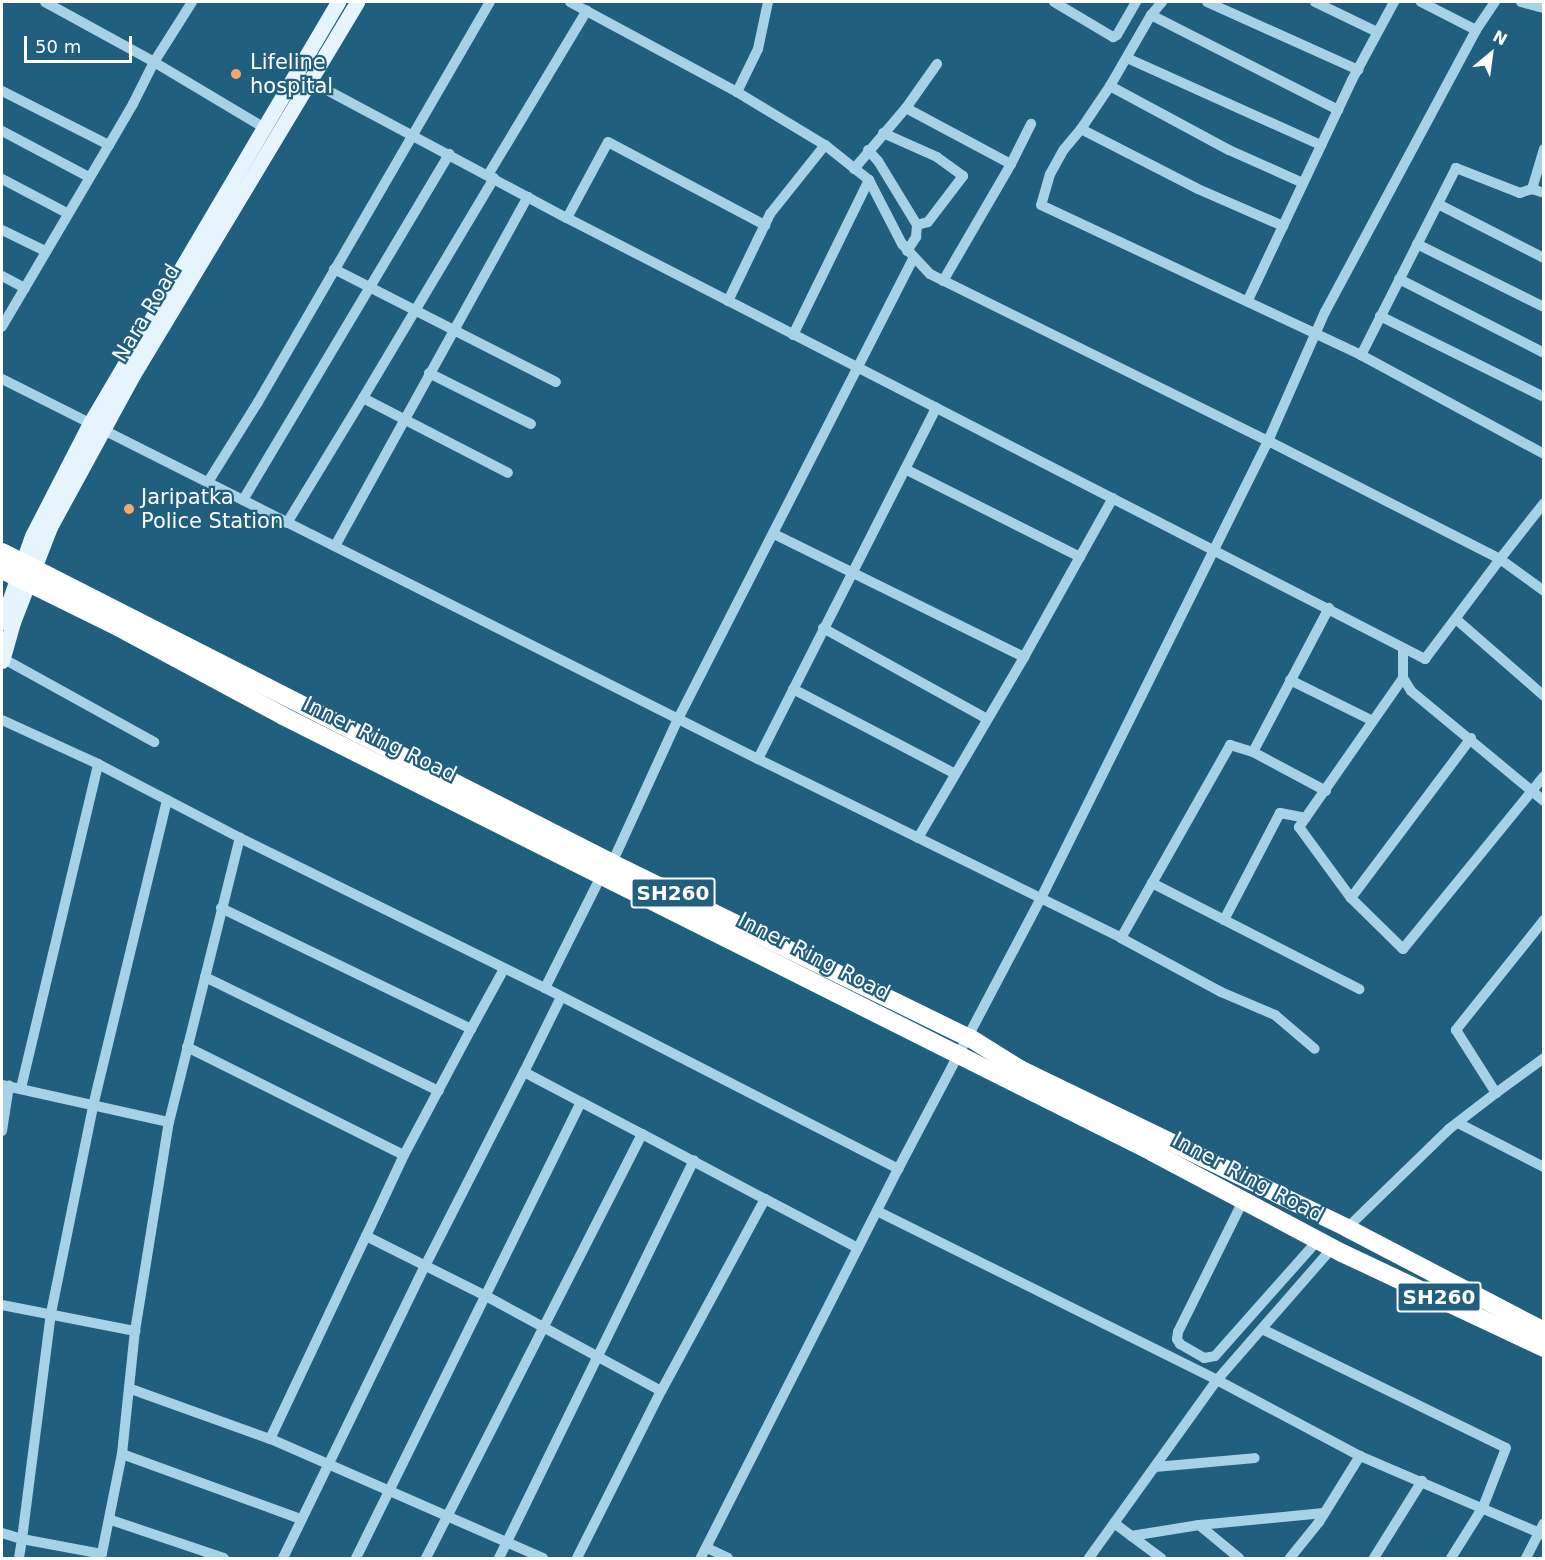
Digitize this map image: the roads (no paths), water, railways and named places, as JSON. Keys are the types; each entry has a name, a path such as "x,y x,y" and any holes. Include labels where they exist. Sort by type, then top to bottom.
{"highway":[{"name":"Inner Ring Road","path":"2,552 20,572 282,716 970,1038 1020,1069 1347,1228 1544,1331"},
{"name":"Inner Ring Road","path":"607,870 1326,1244 1544,1348"}],"main road":[{"name":"Nara Road","path":"2,622 32,536 263,127 338,2"},
{"name":"Nara Road","path":"96,426 357,2"},
{"name":"Nara Road","path":"2,660 20,572"}],"street":[{"path":"45,2 154,62 263,127"},
{"path":"2,327 133,104 154,62 192,2"},
{"path":"208,482 490,2"},
{"path":"570,2 737,92 825,145 869,180 910,255 943,281 1268,441 1500,559 1544,591"},
{"path":"737,92 758,49 768,2"},
{"path":"1054,2 1113,37 1117,35 1136,2"},
{"path":"1162,2 1151,15 1110,86 1081,129 1064,149 1050,174 1041,204 1361,355 1544,454"},
{"path":"1207,2 1358,70"},
{"path":"1315,2 1377,32"},
{"path":"1248,300 1338,110 1394,2"},
{"path":"1421,2 1476,30"},
{"path":"701,1558 898,1169 970,1038 1041,898 1268,441 1325,312 1476,30 1495,2"},
{"path":"1521,2 1544,8"},
{"path":"287,523 363,398 587,10"},
{"path":"1151,15 1338,110"},
{"path":"1126,58 1321,145"},
{"path":"854,169 906,108 937,64"},
{"path":"295,73 567,218 1215,549 1329,608 1403,650 1425,659 1544,503"},
{"path":"1110,86 1197,134 1303,183"},
{"path":"2,91 109,145"},
{"path":"906,108 1011,164"},
{"path":"943,281 1011,164 1031,124"},
{"path":"1081,129 1197,189 1283,226"},
{"path":"2,131 89,177"},
{"path":"884,133 937,157 963,176 928,222 917,225"},
{"path":"567,218 608,142 765,225"},
{"path":"728,301 770,214 825,145"},
{"path":"1532,189 1544,149"},
{"path":"544,988 607,870 678,719 859,369 910,255 917,225 878,160 868,150"},
{"path":"243,500 449,154"},
{"path":"1361,355 1456,168 1520,194 1532,189 1544,193"},
{"path":"2,179 67,213"},
{"path":"793,335 869,180"},
{"path":"335,546 528,196"},
{"path":"1438,204 1544,258"},
{"path":"2,230 45,251"},
{"path":"1417,244 1544,307"},
{"path":"334,269 412,312 456,329 556,382"},
{"path":"2,276 25,288"},
{"path":"1399,279 1544,353"},
{"path":"1380,316 1544,397"},
{"path":"429,373 531,424"},
{"path":"2,379 758,759 1121,938 1221,992 1275,1015 1315,1049"},
{"path":"363,398 508,472"},
{"path":"758,759 936,408"},
{"path":"905,469 1080,557"},
{"path":"918,838 1024,657 1113,498"},
{"path":"774,534 1024,657"},
{"path":"1253,752 1329,608"},
{"path":"1457,620 1544,696"},
{"path":"823,628 987,719"},
{"path":"1403,650 1402,678 1299,827 1351,898 1403,949 1544,776"},
{"path":"2,660 154,742"},
{"path":"1402,678 1411,691 1471,738 1544,801"},
{"path":"1290,680 1371,720"},
{"path":"793,689 954,773"},
{"path":"2,720 98,764 240,838 544,988 898,1169"},
{"path":"1351,898 1471,738"},
{"path":"1121,938 1230,745 1253,752 1326,791"},
{"path":"21,1088 98,764"},
{"path":"19,1558 51,1313 93,1106 167,800"},
{"path":"1224,920 1280,813 1306,818"},
{"path":"2,1533 102,1556 111,1520 122,1454 131,1389 135,1331 169,1122 240,838"},
{"path":"1152,884 1359,989"},
{"path":"221,908 471,1029"},
{"path":"1496,1092 1456,1030 1544,920"},
{"path":"270,1439 404,1155 504,969"},
{"path":"206,977 439,1091"},
{"path":"283,1558 425,1266 561,997"},
{"path":"187,1047 404,1155"},
{"path":"1347,1228 1458,1123 1496,1092 1544,1058"},
{"path":"524,1072 858,1248"},
{"path":"2,1131 5,1085 169,1122"},
{"path":"356,1558 390,1494 581,1102"},
{"path":"1458,1123 1544,1167"},
{"path":"426,1558 642,1134"},
{"path":"499,1558 694,1160"},
{"path":"576,1558 661,1391 765,1199"},
{"path":"1243,1201 1178,1332 1177,1339 1180,1344 1204,1358 1215,1356 1326,1244"},
{"path":"877,1211 1217,1380 1360,1456 1542,1530 1526,1558"},
{"path":"366,1236 486,1296 661,1391"},
{"path":"1089,1558 1217,1380 1262,1329 1326,1244"},
{"path":"2,1305 135,1331"},
{"path":"1262,1329 1506,1448 1482,1507 1451,1558"},
{"path":"131,1389 270,1439 390,1494 543,1558"},
{"path":"122,1454 301,1519"},
{"path":"1290,1558 1360,1456"},
{"path":"1155,1467 1256,1458"},
{"path":"1374,1558 1422,1481"},
{"path":"1131,1536 1199,1525 1323,1513"},
{"path":"111,1520 224,1558"},
{"path":"1114,1523 1161,1558"},
{"path":"1199,1525 1239,1558"},
{"path":"707,1548 728,1558"}],"place":[{"name":"Lifeline hospital","path":"236,74"},
{"name":"Jaripatka Police Station","path":"129,509"}]}
